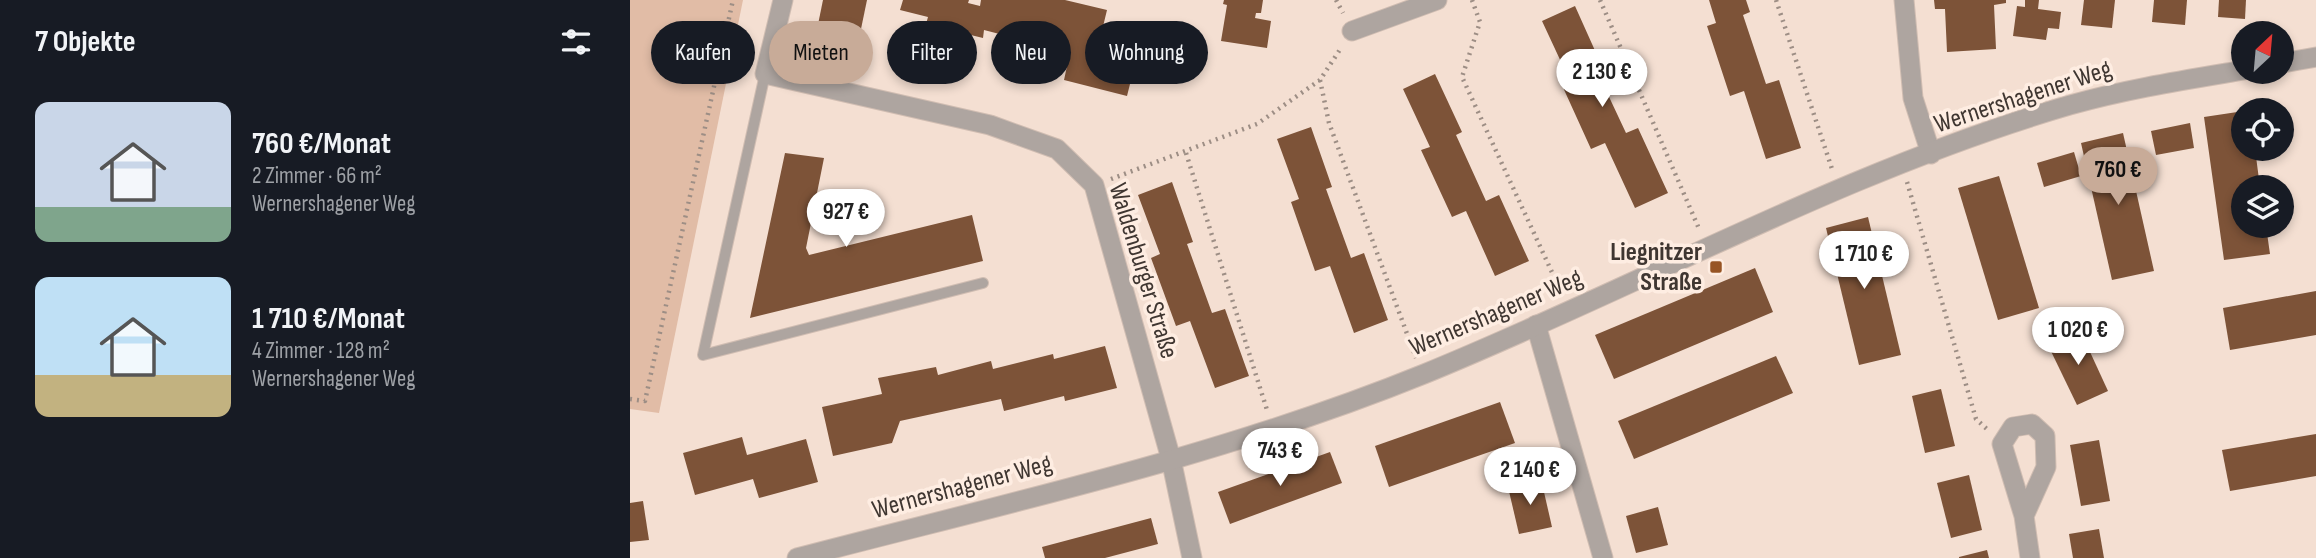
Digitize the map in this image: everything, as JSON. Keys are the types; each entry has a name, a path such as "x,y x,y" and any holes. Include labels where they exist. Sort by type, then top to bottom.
{"street":[{"path":"765,74 783,0"},
{"path":"1352,31 1437,0"},
{"path":"1904,0 1913,98 1931,154"},
{"path":"2294,61 2316,57"},
{"name":"Wernershagener Weg","path":"797,558 1171,459 1273,428 1422,375 1838,189 1931,154 2069,105 2136,88 2231,71"},
{"name":"Waldenburger Straße","path":"765,74 990,125 1057,149 1094,185 1171,459 1192,558"},
{"path":"1536,325 1604,558"},
{"path":"2024,516 2046,467 2045,436 2032,424 2013,427 2002,444 2024,516 2030,558"}],"lane":[{"path":"765,74 703,355 983,283"}],"path":[{"path":"630,399 645,401 733,0"},
{"path":"1472,0 1480,22 1462,77 1569,311"},
{"path":"1600,0 1707,248"},
{"path":"1776,0 1838,189"},
{"path":"1094,185 1186,153 1257,124 1320,80 1352,31"},
{"path":"1320,80 1329,123 1422,375"},
{"path":"1186,153 1273,428"},
{"path":"1902,165 1976,419 2002,444"}],"shaded area":[{"path":"630,0 743,0 739,21 651,21 651,84 726,84 659,413 630,409"}],"building":[{"path":"823,0 867,0 863,21 819,21"},
{"path":"903,0 969,0 968,3 980,6 981,0 1065,0 1107,10 1104,21 1085,21 1085,84 1130,84 1127,96 1071,82 1071,21 991,21 991,32 984,30 983,38 977,37 977,21 927,21 928,17 900,10"},
{"path":"1224,0 1263,0 1261,13 1256,13 1255,18 1271,21 1267,48 1221,41 1227,5 1223,4"},
{"path":"1709,0 1746,0 1750,12 1743,15 1766,84 1779,80 1801,148 1766,159 1744,91 1730,96 1707,26 1716,23"},
{"path":"1934,0 2006,0 2006,3 1994,5 1996,49 1947,52 1945,9 1935,9"},
{"path":"2025,0 2039,0 2038,9 2061,12 2059,29 2048,28 2046,40 2013,36 2017,6 2025,7"},
{"path":"2084,0 2115,0 2112,28 2081,25"},
{"path":"2154,0 2187,0 2185,25 2152,22"},
{"path":"2219,0 2246,0 2245,19 2218,17"},
{"path":"1575,6 1601,64 1595,67 1626,133 1638,128 1668,193 1635,208 1605,143 1591,149 1561,83 1569,79 1542,21"},
{"path":"1435,74 1462,132 1456,135 1486,201 1499,195 1529,261 1495,276 1466,211 1452,217 1421,150 1430,147 1403,89"},
{"path":"2231,113 2231,161 2257,161 2258,175 2231,175 2231,238 2268,238 2270,254 2224,260 2204,117"},
{"path":"2190,123 2194,148 2156,155 2151,131"},
{"path":"1311,127 1332,187 1326,189 1351,258 1364,253 1388,320 1354,333 1330,266 1315,271 1291,202 1299,199 1277,139"},
{"path":"2123,133 2154,271 2112,280 2081,143"},
{"path":"2074,152 2081,176 2044,187 2037,163"},
{"path":"785,153 824,158 806,248 809,255 972,215 983,261 750,318"},
{"path":"1999,176 2039,308 1998,320 1958,188"},
{"path":"1172,182 1193,242 1187,244 1212,313 1225,309 1249,376 1215,388 1190,321 1176,326 1151,258 1160,254 1138,195"},
{"path":"1868,217 1901,355 1859,365 1826,228"},
{"path":"1755,268 1773,312 1614,379 1595,335"},
{"path":"2316,291 2316,335 2230,350 2223,308"},
{"path":"2079,328 2108,391 2077,405 2047,343"},
{"path":"1105,346 1117,388 1065,401 1064,396 1004,411 1001,399 900,421 892,443 833,456 822,407 882,394 878,378 936,367 938,375 991,361 993,369 1053,354 1054,359"},
{"path":"1776,356 1793,393 1634,459 1618,421"},
{"path":"1941,389 1955,446 1925,453 1912,396"},
{"path":"1500,402 1515,443 1389,487 1375,446"},
{"path":"2316,434 2316,476 2230,491 2222,450"},
{"path":"742,437 747,455 806,439 818,482 759,498 753,479 695,495 683,453"},
{"path":"2099,440 2110,501 2081,506 2070,445"},
{"path":"1330,452 1342,483 1230,524 1218,492"},
{"path":"1969,475 1982,530 1951,538 1937,483"},
{"path":"1541,479 1552,527 1519,534 1508,487"},
{"path":"643,501 649,540 630,542 630,503"},
{"path":"1658,507 1668,545 1636,553 1626,516"},
{"path":"1151,518 1158,544 1105,558 1045,558 1042,547"},
{"path":"2099,529 2104,558 2073,558 2069,534"},
{"path":"1987,550 1989,558 1959,558 1959,557"}],"place":[{"name":"Liegnitzer Straße","path":"1716,267"}]}
